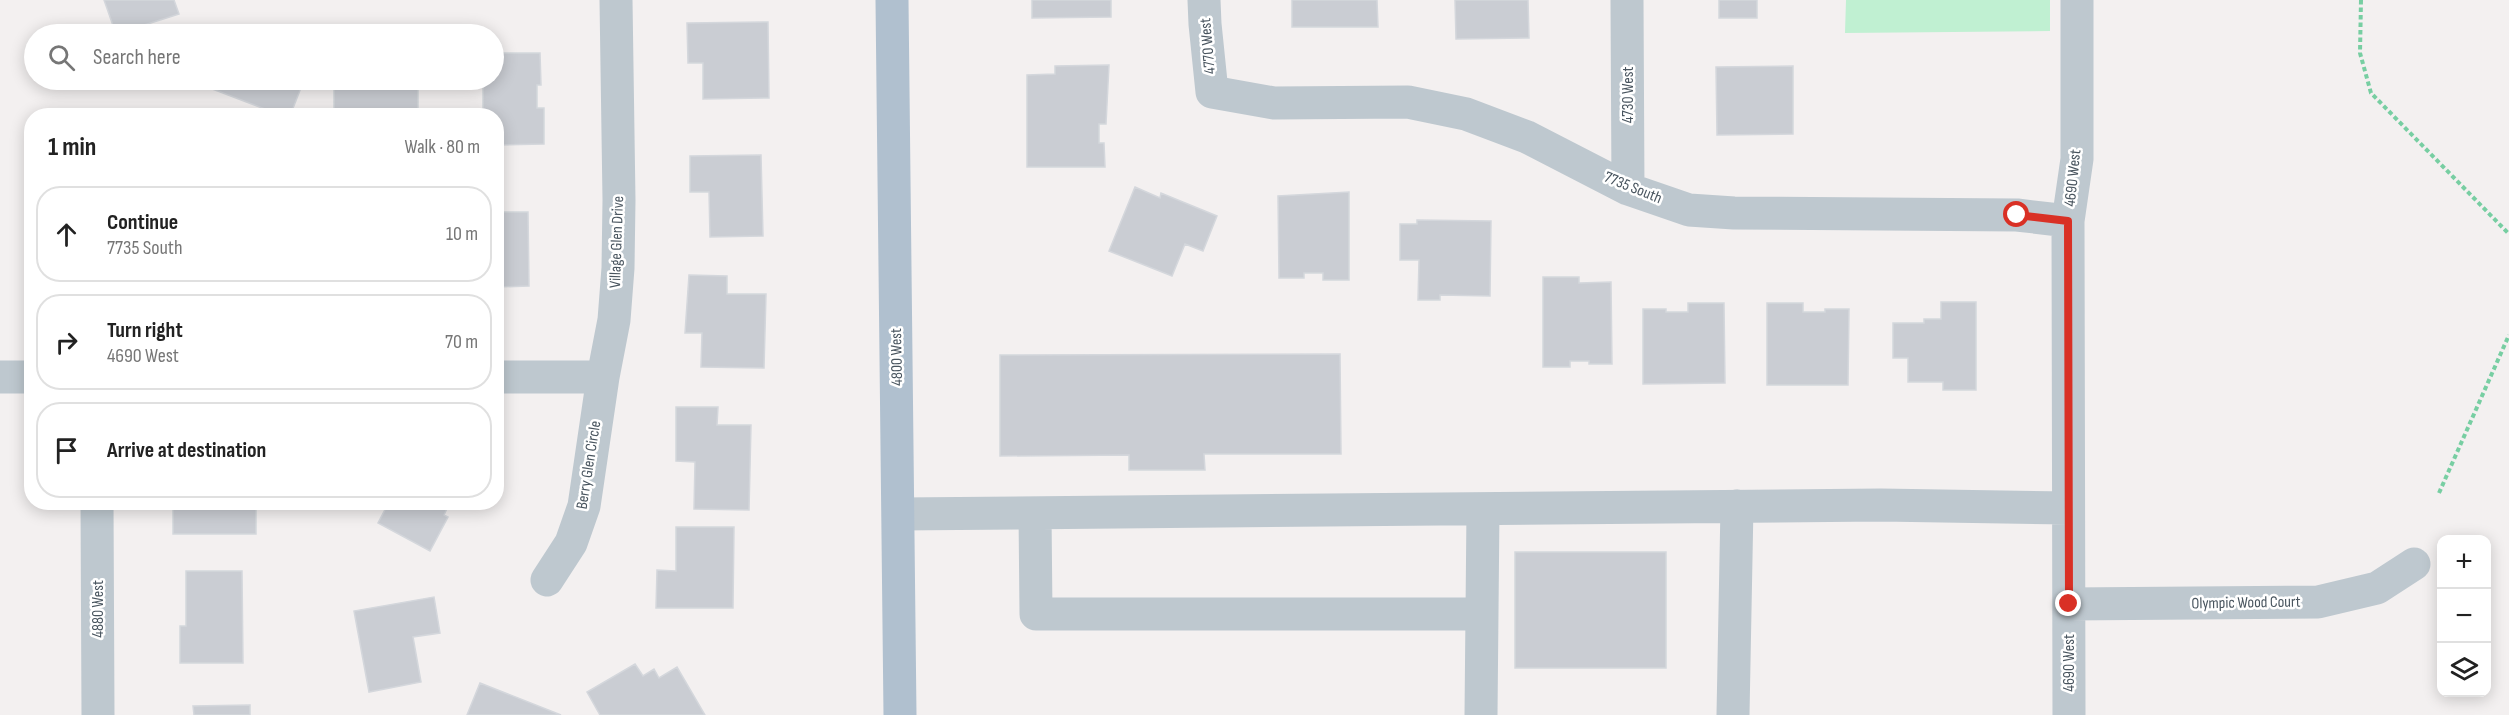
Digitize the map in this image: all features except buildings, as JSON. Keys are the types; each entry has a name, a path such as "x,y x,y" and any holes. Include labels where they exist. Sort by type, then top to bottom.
{"main road":[{"name":"4800 West","path":"892,0 900,715"}],"street":[{"name":"Village Glen Drive","path":"603,377 614,320 618,268 616,0"},
{"name":"4770 West","path":"1204,0 1204,24 1212,92"},
{"name":"4730 West","path":"1628,0 1628,189"},
{"name":"4690 West","path":"2069,715 2068,221 2077,159 2077,0"},
{"name":"7735 South","path":"1212,92 1274,103 1408,102 1466,114 1527,137 1628,189 1689,210 1734,213 2017,215 2068,221"},
{"path":"0,377 24,377"},
{"path":"504,377 603,377"},
{"name":"Berry Glen Circle","path":"547,580 571,543 584,506 603,377"},
{"path":"899,514 1881,505 2068,508"},
{"path":"1733,715 1737,506"},
{"path":"1480,715 1483,508"},
{"name":"4880 West","path":"97,510 98,715"},
{"path":"1035,513 1036,614 1482,614"},
{"name":"Olympic Wood Court","path":"2069,604 2318,602 2377,588 2414,564"}],"path":[{"path":"2361,0 2360,53 2371,93 2509,234"},
{"path":"2439,493 2509,335"}],"green space":[{"path":"1846,0 2050,0 2050,31 1845,33"}],"route":[{"path":"2017,215 2068,221 2069,604"}]}
